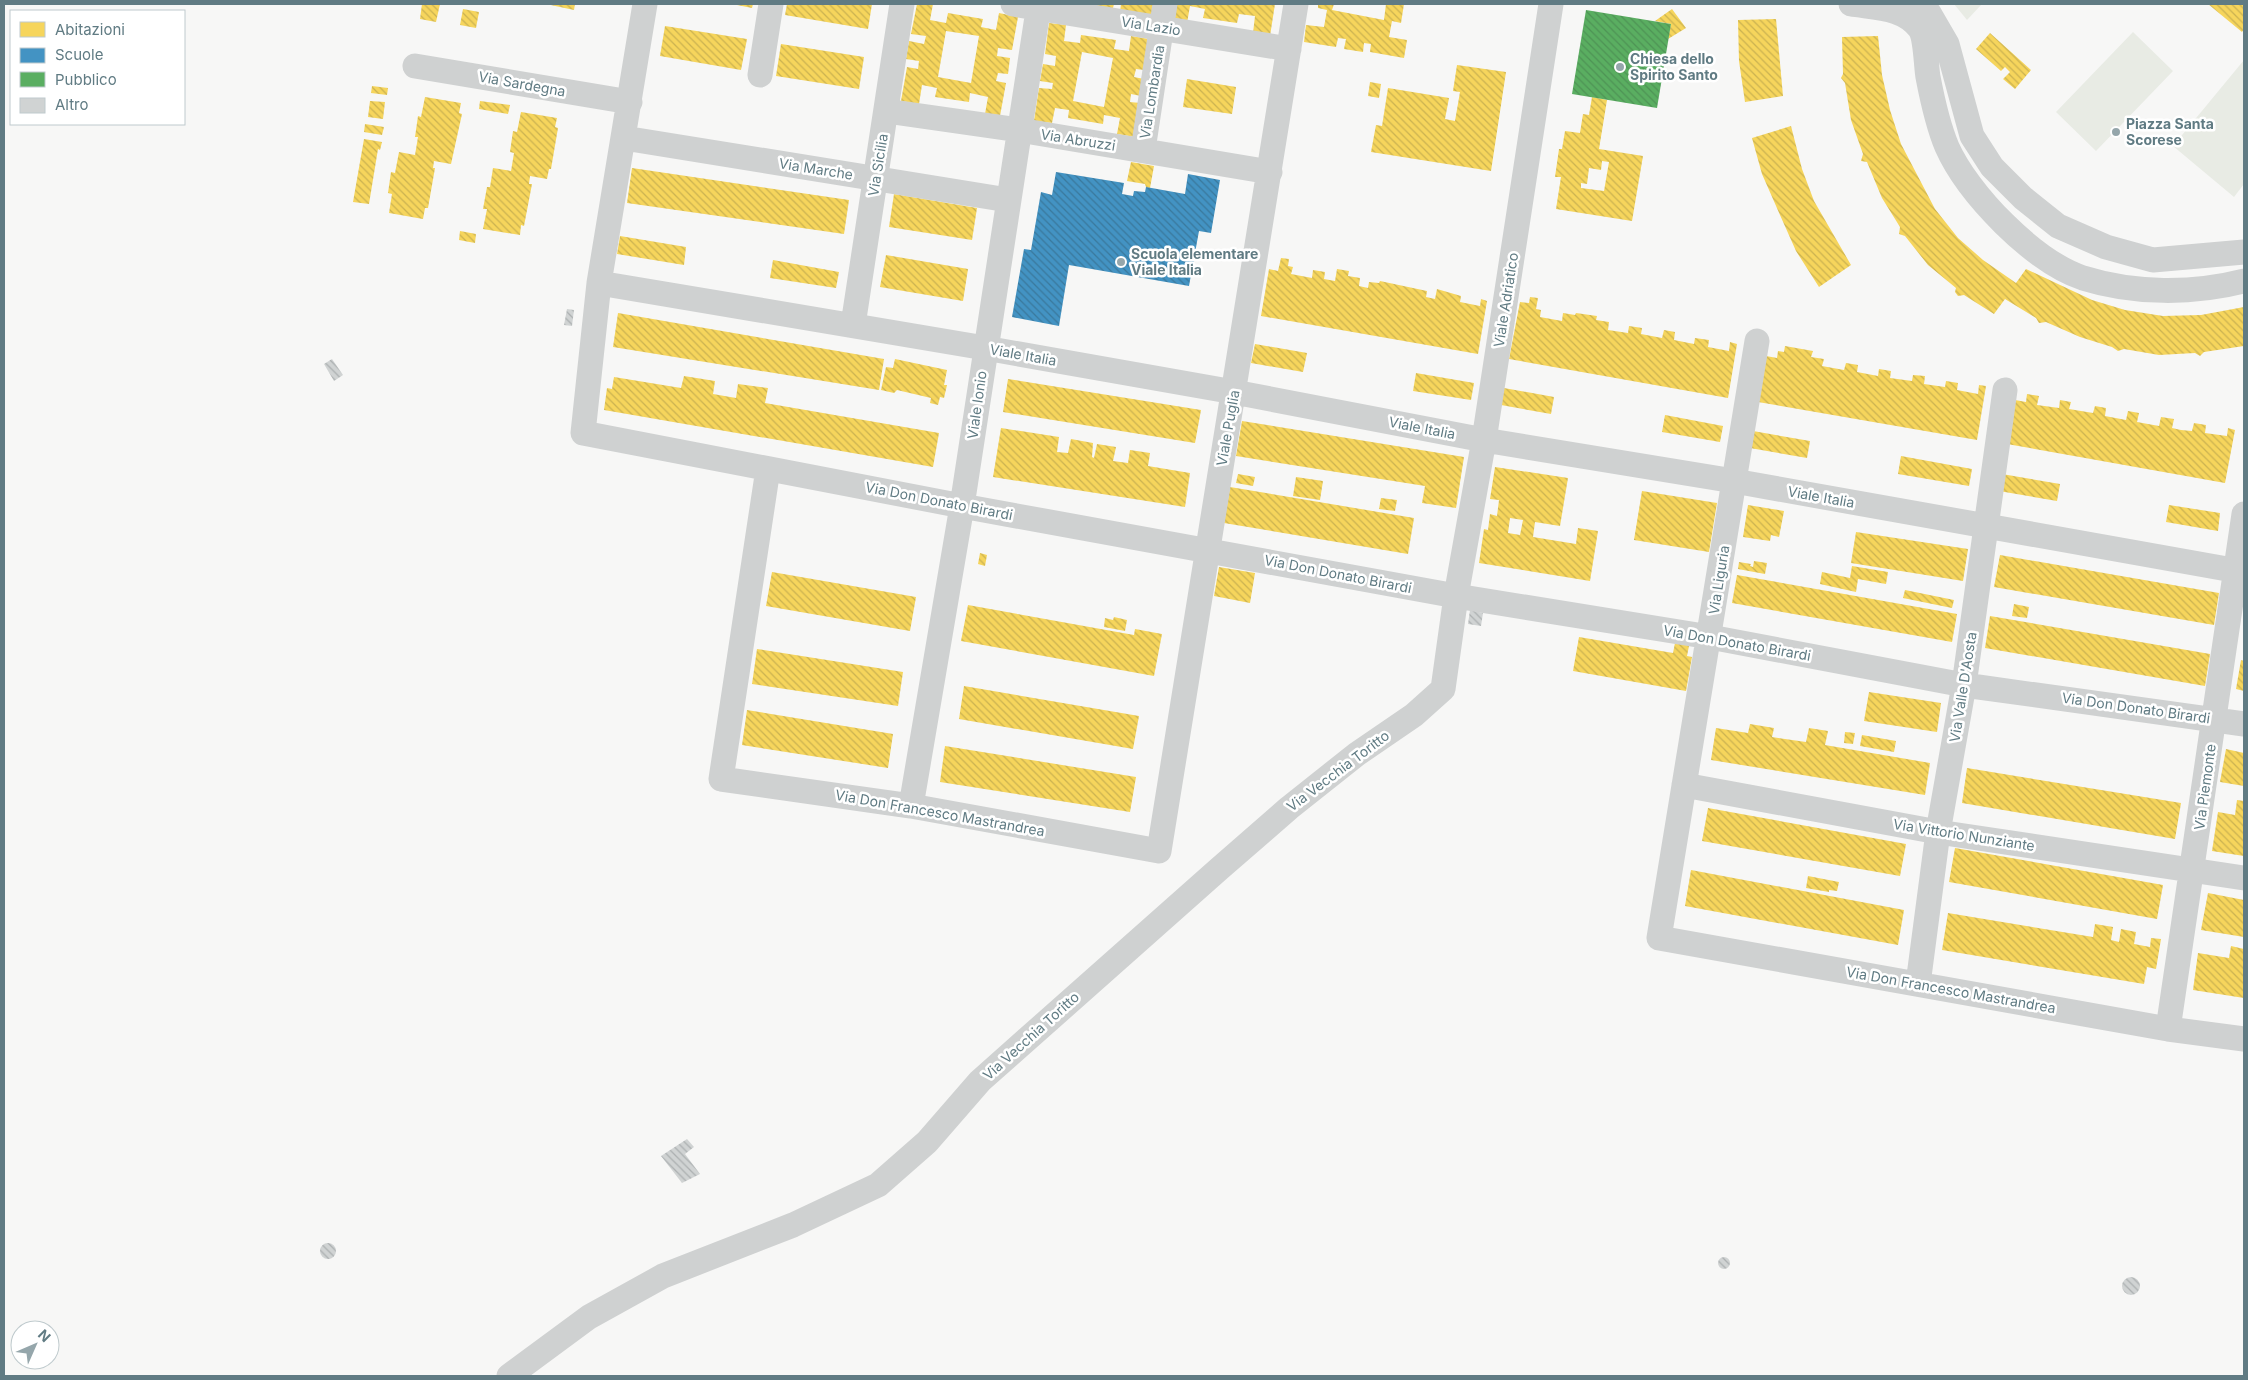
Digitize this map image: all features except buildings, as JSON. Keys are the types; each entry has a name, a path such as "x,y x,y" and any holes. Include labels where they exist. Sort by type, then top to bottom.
{"street":[{"path":"599,283 646,4"},
{"path":"760,75 772,4"},
{"name":"Via Sicilia","path":"853,325 902,4"},
{"name":"Via Lazio","path":"1014,4 1039,6 1289,49"},
{"name":"Via Lombardia","path":"1143,150 1165,4"},
{"name":"Viale Puglia","path":"1159,851 1296,4"},
{"name":"Viale Adriatico","path":"1456,596 1484,440 1550,4"},
{"path":"1851,4 1929,12 1947,44 1972,136 1992,167 2023,198 2058,226 2106,247 2152,260 2244,252"},
{"name":"Viale Ionio","path":"911,806 962,506 1039,6"},
{"path":"1910,9 1921,31 1929,79 1947,146 1973,191 2002,222 2042,255 2082,278 2135,289 2191,290 2244,282"},
{"name":"Via Sardegna","path":"415,66 630,102"},
{"name":"Via Abruzzi","path":"886,111 1019,130 1270,172"},
{"name":"Via Marche","path":"624,138 1008,200"},
{"name":"Viale Italia","path":"599,283 985,348 1234,392 1484,440 1734,481 2241,571"},
{"name":"Via Don Donato Birardi","path":"599,283 583,433 962,506 1456,596 1710,637 1964,685 2244,724"},
{"name":"Via Liguria","path":"1659,938 1758,341"},
{"name":"Via Valle D'Aosta","path":"1918,984 1938,832 1964,685 2005,390"},
{"name":"Via Don Francesco Mastrandrea","path":"768,469 721,779 911,806 1159,851"},
{"name":"Via Piemonte","path":"2168,1029 2215,719 2241,571 2244,514"},
{"name":"Via Vecchia Toritto","path":"509,1376 589,1317 663,1276 793,1225 878,1185 927,1142 980,1081 1219,868 1304,796 1357,754 1414,715 1443,689 1456,596"},
{"name":"Via Vittorio Nunziante","path":"1684,785 1938,832 2244,878"},
{"name":"Via Don Francesco Mastrandrea","path":"1659,938 2168,1029 2244,1039"}],"shaded area":[{"path":"1954,4 1982,4 1967,20"},
{"path":"2133,32 2173,71 2096,151 2056,112"},
{"path":"2244,60 2244,184 2234,197 2173,146"}],"place":[{"name":"Chiesa dello Spirito Santo","path":"1620,67"},
{"name":"Piazza Santa Scorese","path":"2116,132"},
{"name":"Scuola elementare Viale Italia","path":"1121,262"}]}
